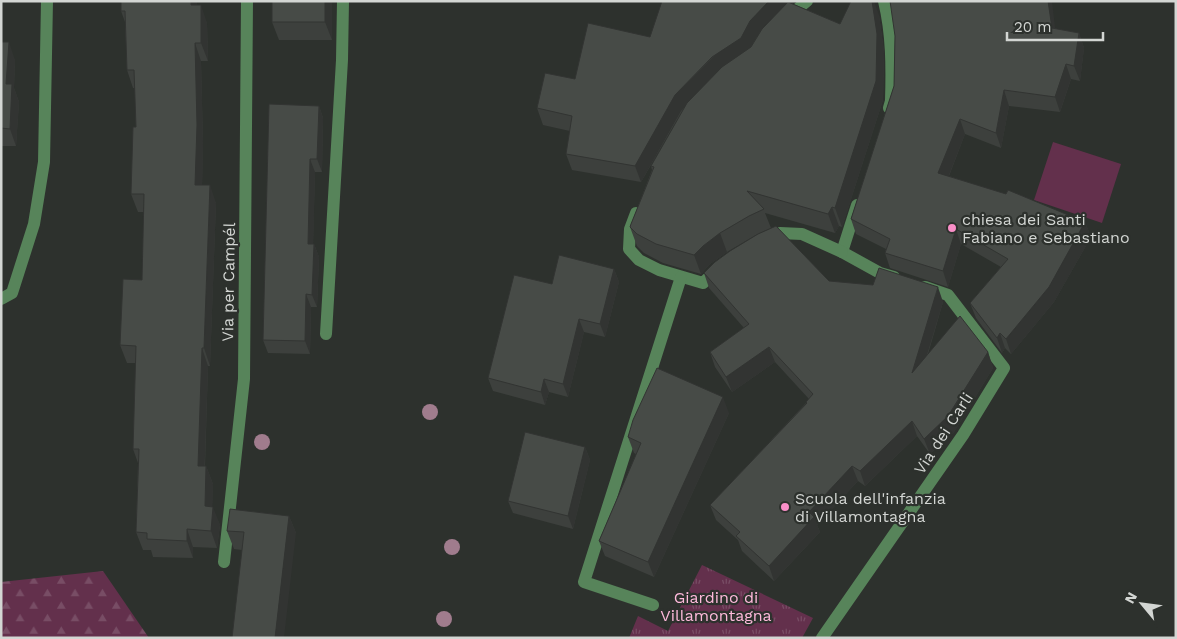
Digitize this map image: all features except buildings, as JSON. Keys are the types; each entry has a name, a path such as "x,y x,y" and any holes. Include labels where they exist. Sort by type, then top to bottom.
{"street":[{"path":"1,299 12,294 34,224 44,162 47,1"},
{"name":"Via per Campél","path":"224,562 244,379 248,1"},
{"path":"326,334 342,60 343,1"},
{"path":"779,25 807,1"},
{"path":"884,1 892,52 891,101 885,120"},
{"path":"760,242 780,233 802,234 842,252 860,195"},
{"path":"640,203 630,230 629,249 639,260 659,270 703,283 726,263"},
{"name":"Via dei Carli","path":"822,638 963,435 1004,368 948,295 880,273 842,252"},
{"path":"652,605 584,582 681,277"}],"green space":[{"path":"1053,142 1121,164 1102,223 1034,200"},
{"name":"Giardino di Villamontagna","path":"702,565 813,618 802,638 629,638 638,616 668,631"},
{"path":"103,571 149,638 1,638 1,582"}],"place":[{"name":"chiesa dei Santi Fabiano e Sebastiano","path":"952,228"},
{"name":"Scuola dell'infanzia di Villamontagna","path":"785,507"}]}
